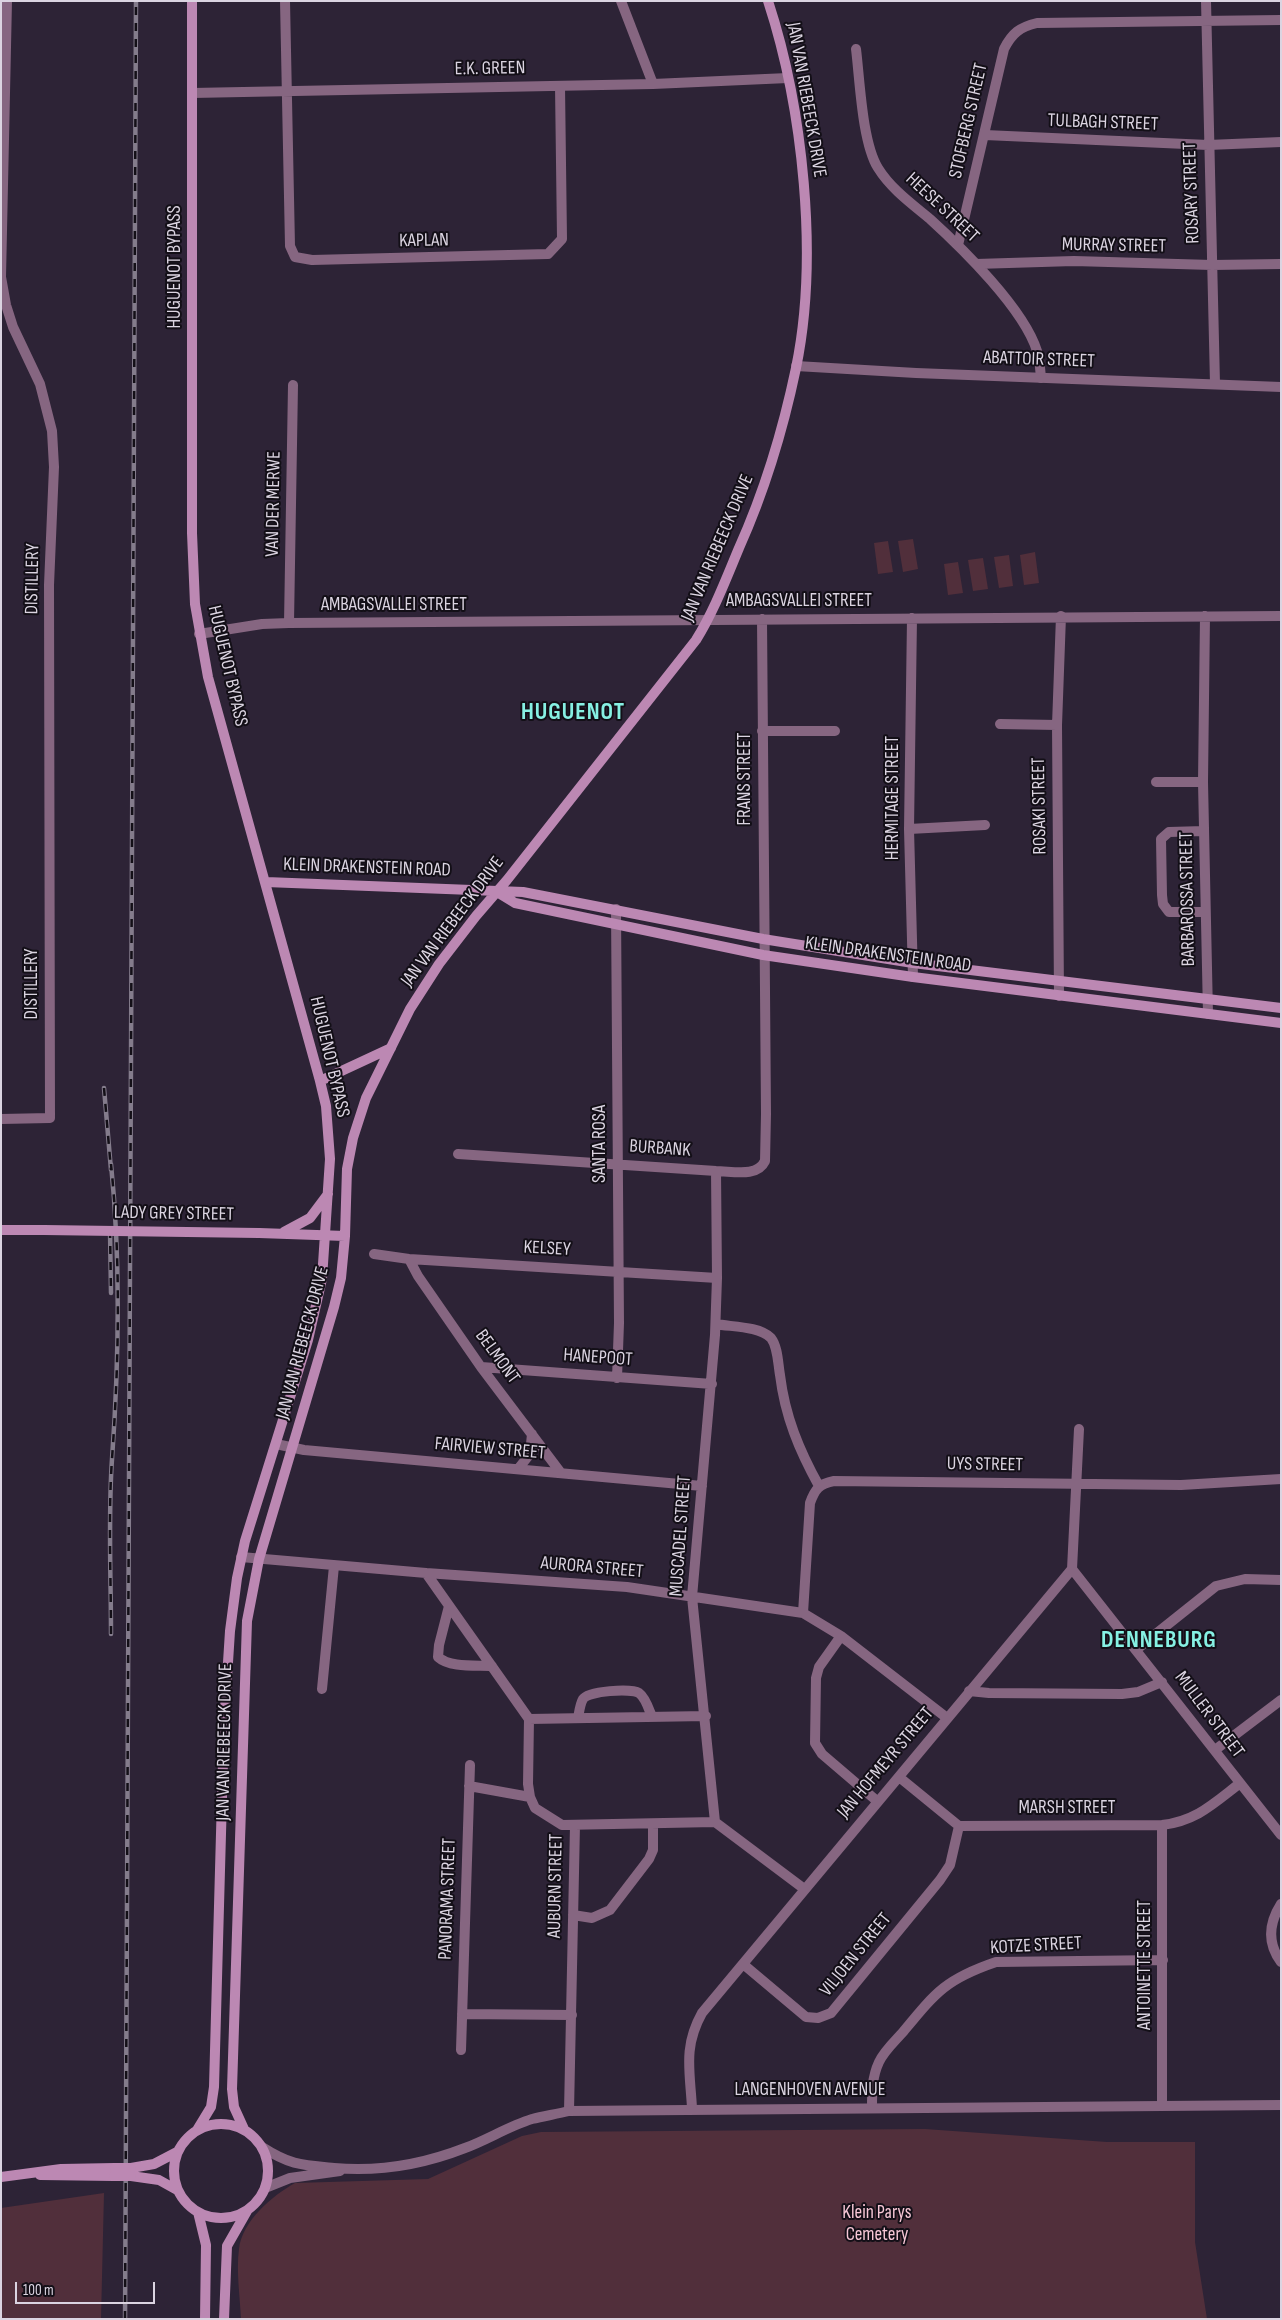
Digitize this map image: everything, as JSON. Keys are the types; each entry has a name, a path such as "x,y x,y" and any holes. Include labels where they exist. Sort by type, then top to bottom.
{"main road":[{"name":"HUGUENOT BYPASS","path":"192,1 192,533 195,604 208,677 320,1081 329,1133 326,1234"},
{"name":"JAN VAN RIEBEECK DRIVE","path":"244,2129 234,2107 232,2089 247,1621 259,1559 341,1278 348,1169 353,1138 366,1098 410,1010 439,964 696,640 709,619 748,531 772,466 796,366 803,308 805,196 788,78 768,1"},
{"name":"KLEIN DRAKENSTEIN ROAD","path":"266,882 523,892 763,939 913,963 1281,1008"},
{"name":"KLEIN DRAKENSTEIN ROAD","path":"497,892 515,902 763,955 913,977 1281,1023"},
{"path":"320,1081 391,1048"},
{"path":"281,1233 310,1218 328,1194"},
{"name":"LADY GREY STREET","path":"1,1230 281,1233 345,1236"},
{"name":"JAN VAN RIEBEECK DRIVE","path":"197,2130 211,2107 214,2087 225,1715 230,1624 241,1557 312,1322 322,1279 326,1234"},
{"path":"224,2319 227,2246 247,2210 260,2197 265,2188 268,2175 267,2160 262,2147 244,2129 220,2124 197,2130 185,2140 177,2152 174,2178 182,2199 198,2212 210,2217 236,2216 247,2210"},
{"path":"131,2172 154,2164 177,2152"},
{"path":"1,2177 62,2169 131,2172 159,2180 177,2190"},
{"path":"198,2212 206,2245 205,2319"}],"street":[{"name":"DISTILLERY","path":"1,1119 50,1118 49,585 54,467 52,431 40,384 13,327 6,305 1,277 7,1"},
{"path":"285,1 287,90"},
{"path":"621,1 653,84"},
{"name":"ROSARY STREET","path":"1206,1 1215,384"},
{"path":"1206,22 1281,20"},
{"name":"STOFBERG STREET","path":"958,245 1010,36 1023,26 1037,23 1206,22"},
{"name":"HEESE STREET","path":"856,49 870,148 878,168 890,184 958,245 1010,306 1031,337 1038,353 1041,378"},
{"name":"E.K. GREEN","path":"192,93 653,84 788,78"},
{"name":"KAPLAN","path":"287,90 290,246 295,257 322,260 548,254 556,248 562,239 560,86"},
{"name":"TULBAGH STREET","path":"985,135 1208,145 1281,142"},
{"name":"MURRAY STREET","path":"976,264 1074,261 1212,265 1281,264"},
{"name":"ABATTOIR STREET","path":"796,366 1281,387"},
{"name":"VAN DER MERWE","path":"289,624 293,385"},
{"name":"AMBAGSVALLEI STREET","path":"199,634 262,624 1061,616 1281,616"},
{"name":"ROSAKI STREET","path":"1059,996 1057,725 1061,616"},
{"name":"BARBAROSSA STREET","path":"1205,616 1203,782 1208,1014"},
{"name":"HERMITAGE STREET","path":"912,618 910,829 913,977"},
{"name":"FRANS STREET","path":"762,619 763,955"},
{"path":"1000,724 1057,725"},
{"path":"762,731 835,730"},
{"path":"1156,782 1203,782"},
{"path":"910,829 985,824"},
{"path":"1204,830 1169,832 1164,834 1161,839 1162,895 1166,910 1169,912 1205,912"},
{"name":"SANTA ROSA","path":"616,910 617,1378"},
{"name":"BURBANK","path":"458,1154 716,1171 752,1172 758,1170 765,1161 763,955"},
{"name":"MUSCADEL STREET","path":"715,1822 706,1716 692,1597 716,1324 718,1278 716,1171"},
{"name":"KELSEY","path":"374,1254 410,1260 718,1278"},
{"name":"BELMONT","path":"410,1260 418,1276 482,1367 561,1473"},
{"path":"716,1324 754,1330 772,1339 777,1353 782,1392 791,1428 819,1486 815,1489 810,1503 803,1613"},
{"name":"HANEPOOT","path":"482,1367 712,1384"},
{"path":"1072,1569 1079,1429"},
{"path":"518,1469 530,1454 532,1434"},
{"name":"FAIRVIEW STREET","path":"276,1444 304,1450 702,1486"},
{"name":"UYS STREET","path":"819,1486 834,1480 1181,1485 1281,1479"},
{"name":"AURORA STREET","path":"241,1557 426,1574 628,1587 803,1613 842,1636 947,1718"},
{"path":"322,1689 334,1566"},
{"name":"MULLER STREET","path":"1072,1569 1137,1649 1239,1784 1281,1835"},
{"name":"JAN HOFMEYR STREET","path":"692,2108 689,2049 692,2031 702,2013 804,1888 1072,1569"},
{"path":"426,1574 529,1719 528,1784 530,1797 469,1786"},
{"path":"1137,1649 1216,1586 1245,1580 1281,1580"},
{"path":"449,1606 438,1656 443,1661 450,1663 492,1666"},
{"path":"842,1636 819,1666 816,1687 815,1743 822,1754 877,1801"},
{"path":"969,1691 989,1693 1122,1694 1138,1692 1162,1682"},
{"path":"578,1718 582,1700 591,1693 632,1691 640,1694 652,1717"},
{"path":"1215,1750 1281,1700"},
{"path":"529,1719 706,1716"},
{"name":"PANORAMA STREET","path":"461,2050 470,1766"},
{"path":"899,1777 959,1826"},
{"name":"MARSH STREET","path":"959,1826 1162,1825 1181,1823 1202,1813 1239,1784"},
{"name":"AUBURN STREET","path":"530,1797 535,1808 552,1820 562,1825 575,1825 569,2111"},
{"path":"575,1825 715,1822 804,1888"},
{"path":"573,1915 592,1918 610,1910 649,1859 653,1850 653,1824"},
{"name":"ANTOINETTE STREET","path":"1162,1825 1162,2105"},
{"name":"VILJOEN STREET","path":"743,1964 806,2018 818,2018 831,2013 940,1880 950,1865 959,1826"},
{"path":"1281,1904 1274,1915 1270,1933 1274,1952 1281,1962"},
{"name":"KOTZE STREET","path":"872,2108 872,2081 879,2061 933,1996 952,1980 970,1970 996,1962 1163,1960"},
{"path":"462,2014 572,2015"},
{"name":"LANGENHOVEN AVENUE","path":"262,2147 291,2164 348,2169 380,2168 422,2162 464,2149 530,2120 569,2111 692,2108 1281,2105"},
{"name":"LANGENHOVEN AVENUE","path":"265,2188 297,2176 321,2175 348,2169"}],"green space":[{"path":"913,539 918,569 903,572 898,541"},
{"path":"888,541 893,572 878,574 874,543"},
{"path":"1035,552 1039,583 1024,585 1020,555"},
{"path":"1009,555 1013,586 999,588 994,557"},
{"path":"983,558 988,589 973,591 968,560"},
{"path":"958,562 963,593 948,595 944,564"},
{"name":"Klein Parys Cemetery","path":"925,2129 1107,2142 1195,2142 1195,2242 1207,2319 241,2319 238,2266 241,2239 252,2219 260,2210 295,2183 428,2179 522,2136 541,2132"},
{"path":"104,2193 101,2319 1,2319 1,2208"}],"railway":[{"path":"125,2319 136,1"},
{"path":"104,1088 111,1170"},
{"path":"111,1164 118,1275 118,1312 110,1503 111,1634"},
{"path":"110,1230 111,1293"}],"district":[{"name":"HUGUENOT","path":"573,713"},
{"name":"DENNEBURG","path":"1159,1641"}]}
